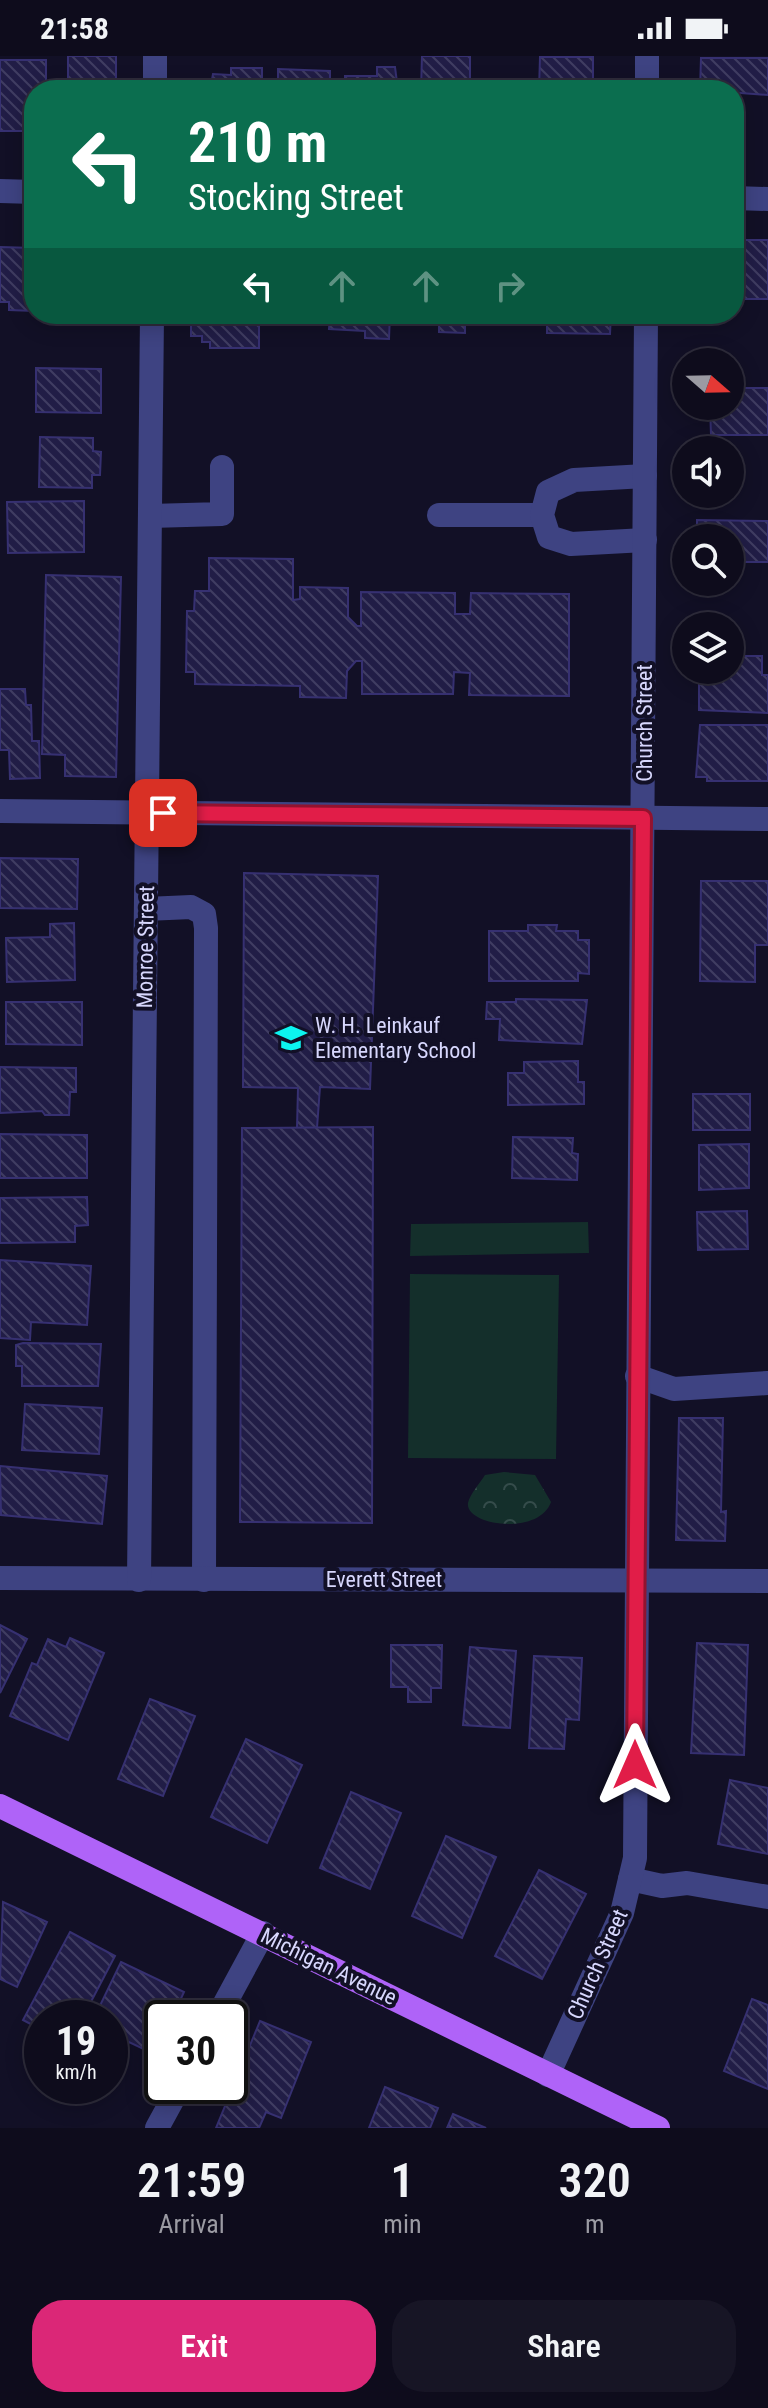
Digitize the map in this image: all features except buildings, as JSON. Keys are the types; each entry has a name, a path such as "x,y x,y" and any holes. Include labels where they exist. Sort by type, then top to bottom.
{"main road":[{"name":"Michigan Avenue","path":"0,1806 658,2128"}],"street":[{"path":"155,56 155,80"},
{"path":"647,56 647,80"},
{"path":"0,191 24,192"},
{"path":"744,198 768,199"},
{"name":"Monroe Street","path":"139,1580 152,324"},
{"name":"Church Street","path":"548,2075 622,1913 635,1858 634,1580 646,324"},
{"path":"150,516 222,514 222,467"},
{"path":"645,476 574,480 548,492 542,515 549,537 571,544 645,540"},
{"path":"439,515 542,515"},
{"path":"0,811 768,819"},
{"path":"146,909 191,907 204,914 206,928 204,1580"},
{"path":"637,1376 674,1389 768,1383"},
{"name":"Everett Street","path":"0,1578 768,1581"},
{"path":"630,1879 662,1886 687,1883 768,1897"},
{"path":"227,2000 263,1933"},
{"path":"157,2128 170,2104"}],"green space":[{"path":"588,1222 589,1253 410,1256 411,1224"},
{"path":"410,1274 559,1275 556,1459 408,1458"},
{"path":"504,1472 535,1475 551,1502 544,1513 533,1520 504,1524 490,1522 470,1511 469,1500 485,1475"}],"place":[{"name":"W. H. Leinkauf Elementary School","path":"291,1038"}],"route":[{"path":"163,813 643,818 634,1580 635,1765"}]}
